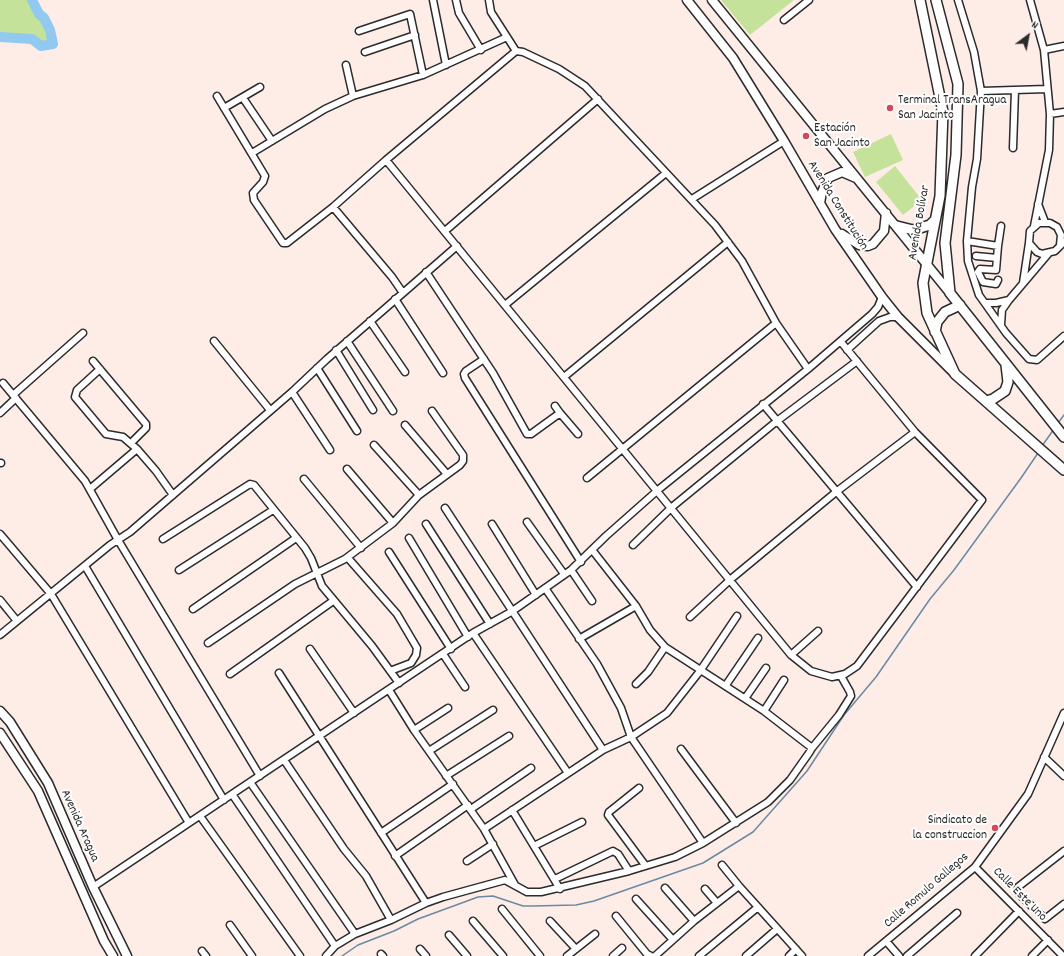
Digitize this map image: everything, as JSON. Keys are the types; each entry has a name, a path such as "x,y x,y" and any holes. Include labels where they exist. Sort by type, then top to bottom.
{"main road":[{"name":"Avenida Bolívar","path":"920,0 943,112 940,196 923,283 927,313 955,374"},
{"name":"Avenida Bolívar","path":"936,0 958,84 956,155 945,243 950,293"},
{"path":"897,226 913,230 930,225 934,221"},
{"path":"950,293 1061,434"},
{"path":"935,332 937,322 945,312 960,305"},
{"path":"986,401 994,399 1005,391 1008,382 1005,363"},
{"path":"955,374 1040,447 1064,470"}],"street":[{"path":"433,0 446,65"},
{"path":"456,0 459,13 481,50"},
{"path":"489,0 491,12 516,51 523,52 571,76 585,86 666,173 692,198 742,261 776,323 808,369"},
{"name":"Avenida Constitución","path":"687,0 733,58 784,141 835,229 882,297 898,317 955,374"},
{"name":"Avenida Constitución","path":"712,0 950,293"},
{"path":"784,20 809,0"},
{"path":"958,0 974,52 981,91 977,160 972,187 967,241 968,261 979,295 1015,343 1033,360 1038,360 1064,336"},
{"path":"1024,283 1030,243 1030,231 1034,226 1049,150 1050,114 1044,50 1030,0"},
{"path":"359,31 410,14 423,74"},
{"path":"365,52 415,35"},
{"path":"252,153 325,109 353,96 423,74 481,50 493,42 507,38"},
{"path":"1044,50 1064,46"},
{"path":"217,96 265,176 263,182 253,193 254,200 283,243 290,242 516,51"},
{"path":"346,65 353,96"},
{"path":"224,108 260,87"},
{"path":"981,91 1047,89"},
{"path":"1012,148 1015,90"},
{"path":"243,98 272,141"},
{"path":"445,231 598,99"},
{"path":"1050,114 1064,112"},
{"path":"692,198 784,141"},
{"path":"386,160 791,654 816,673 832,677 841,676 857,666 982,500 915,432 847,350 844,340"},
{"path":"820,203 822,192 828,178 842,172 858,179"},
{"path":"505,305 666,173"},
{"path":"1038,203 1045,222"},
{"path":"333,207 392,276 403,293"},
{"path":"835,229 852,242 859,245 868,246 873,244 884,231 886,213"},
{"path":"1001,325 1002,310 1009,300 1048,254 1055,251 1062,244 1063,234 1058,227 1045,222 1034,226"},
{"path":"998,280 996,284 983,282 978,272 980,269 996,270 1001,226"},
{"path":"967,241 998,246"},
{"path":"564,377 728,242"},
{"path":"1030,243 1037,252 1048,254"},
{"path":"0,635 85,566 130,532 292,392 336,350 457,246"},
{"path":"976,256 997,258"},
{"path":"426,272 494,373 527,434 531,434 560,413"},
{"path":"93,886 471,635 511,612 571,570 593,551 606,536 658,490 844,340 872,314 878,307 882,297"},
{"path":"395,299 443,373"},
{"path":"985,303 996,303 1009,300"},
{"path":"847,350 879,321 890,317 898,317"},
{"path":"370,321 405,372"},
{"path":"587,478 776,323"},
{"path":"0,413 83,333"},
{"path":"844,340 853,344"},
{"path":"214,341 270,410"},
{"path":"347,341 394,411"},
{"path":"336,350 373,410"},
{"path":"484,359 466,371 464,374 465,378 581,562"},
{"path":"93,361 146,424 146,428 131,443"},
{"path":"633,545 672,507 777,421 857,361"},
{"path":"317,368 357,431"},
{"path":"100,369 77,390 75,397 106,434 123,437 137,449 160,476 172,495"},
{"path":"3,383 74,467 90,489 118,540 260,776"},
{"path":"292,392 330,450"},
{"path":"763,404 917,587"},
{"path":"555,406 578,434"},
{"path":"208,643 295,584 348,558 393,523 419,496 446,473 460,465 463,461 463,455 432,411"},
{"path":"405,425 446,473"},
{"path":"690,617 731,579 836,492 915,432"},
{"path":"374,445 419,496"},
{"path":"90,489 137,449"},
{"path":"347,469 393,523"},
{"path":"304,479 361,548"},
{"path":"163,539 250,484 254,485 311,558 316,574 333,602 372,646 399,683"},
{"path":"445,508 511,612 603,750"},
{"path":"179,570 272,510"},
{"path":"527,522 564,574"},
{"path":"426,524 490,624"},
{"path":"492,524 536,595"},
{"path":"0,534 51,594 189,823"},
{"path":"194,609 296,538"},
{"path":"409,538 471,635 568,773"},
{"path":"593,551 636,606 650,630 665,647 700,671 746,697 812,748"},
{"path":"389,552 451,649"},
{"path":"348,558 397,614 417,648 416,655 411,663 390,671"},
{"path":"85,566 224,800"},
{"path":"571,570 592,601"},
{"path":"545,588 597,664 621,708 631,737 703,843"},
{"path":"0,600 17,621"},
{"path":"230,674 333,602"},
{"path":"579,639 636,606"},
{"path":"484,829 603,750 631,737 656,722 667,713 700,671 737,616"},
{"path":"791,654 818,631"},
{"path":"726,685 758,638"},
{"path":"636,684 648,672 665,647"},
{"path":"310,649 354,713"},
{"path":"443,654 465,687"},
{"path":"746,697 766,668"},
{"path":"279,673 395,856 426,902"},
{"path":"326,956 335,946 355,934 391,920 426,902 505,880 526,892 541,892 560,889 629,871 674,857 703,843 768,802 797,771 812,748 839,715 851,696 841,676"},
{"path":"764,711 784,680"},
{"path":"388,690 414,730 484,829 516,887"},
{"path":"414,730 448,708"},
{"path":"429,750 493,710"},
{"name":"Avenida Aragua","path":"0,711 10,722 48,783 93,886 127,956"},
{"name":"Calle Romulo Gallegos","path":"868,956 975,867 1028,794 1064,713"},
{"name":"Avenida Aragua","path":"0,733 38,791 104,941 113,956"},
{"path":"446,776 509,736"},
{"path":"681,749 736,823"},
{"path":"1044,757 1064,776"},
{"path":"284,760 348,855 366,876 391,920"},
{"path":"395,856 531,768"},
{"path":"250,782 355,934"},
{"path":"381,834 453,784"},
{"path":"639,788 609,812 608,815 645,865"},
{"path":"232,794 335,946"},
{"path":"512,810 560,889"},
{"path":"200,816 300,956"},
{"path":"534,846 582,822"},
{"path":"467,861 493,844"},
{"path":"1045,919 1019,894 1018,887 1064,851"},
{"path":"555,879 613,852 618,854 629,871"},
{"path":"722,865 802,956"},
{"name":"Calle Este Uno","path":"975,867 1038,928 1063,956"},
{"path":"655,956 694,921 739,886"},
{"path":"665,888 694,921"},
{"path":"705,889 717,903"},
{"path":"636,899 673,940"},
{"path":"1038,928 1045,919 1064,904"},
{"path":"699,956 758,907"},
{"path":"502,909 540,956"},
{"path":"975,956 1019,911"},
{"path":"907,956 957,913"},
{"path":"616,916 647,954 652,956"},
{"path":"473,921 503,956"},
{"path":"550,921 576,950"},
{"path":"230,925 252,956"},
{"path":"746,956 777,929"},
{"path":"568,956 595,934"},
{"path":"449,935 467,956"},
{"path":"1032,956 1048,940"},
{"path":"886,941 899,956"},
{"path":"613,956 622,948"},
{"path":"420,949 426,956"},
{"path":"789,956 796,950"}],"green space":[{"path":"0,0 32,0 39,14 44,19 50,30 53,44 41,46 32,39 0,37"},
{"path":"721,0 794,0 750,35"},
{"path":"891,134 903,160 865,177 853,152"},
{"path":"895,166 922,200 903,215 876,182"}],"waterway":[{"path":"0,37 32,39 41,46 53,44 50,30 44,18 39,14 32,0"},
{"path":"1058,423 1064,415"},
{"path":"1042,446 1054,429"},
{"path":"342,956 358,945 394,931 418,919 478,897 493,896 523,906 576,905 594,901 703,863 753,832 807,771 844,715 876,677 930,599 954,570 1038,453"}],"place":[{"name":"Terminal TransAragua San Jacinto","path":"890,108"},
{"name":"Estación San Jacinto","path":"806,136"},
{"name":"Sindicato de la construccion","path":"995,828"}]}
